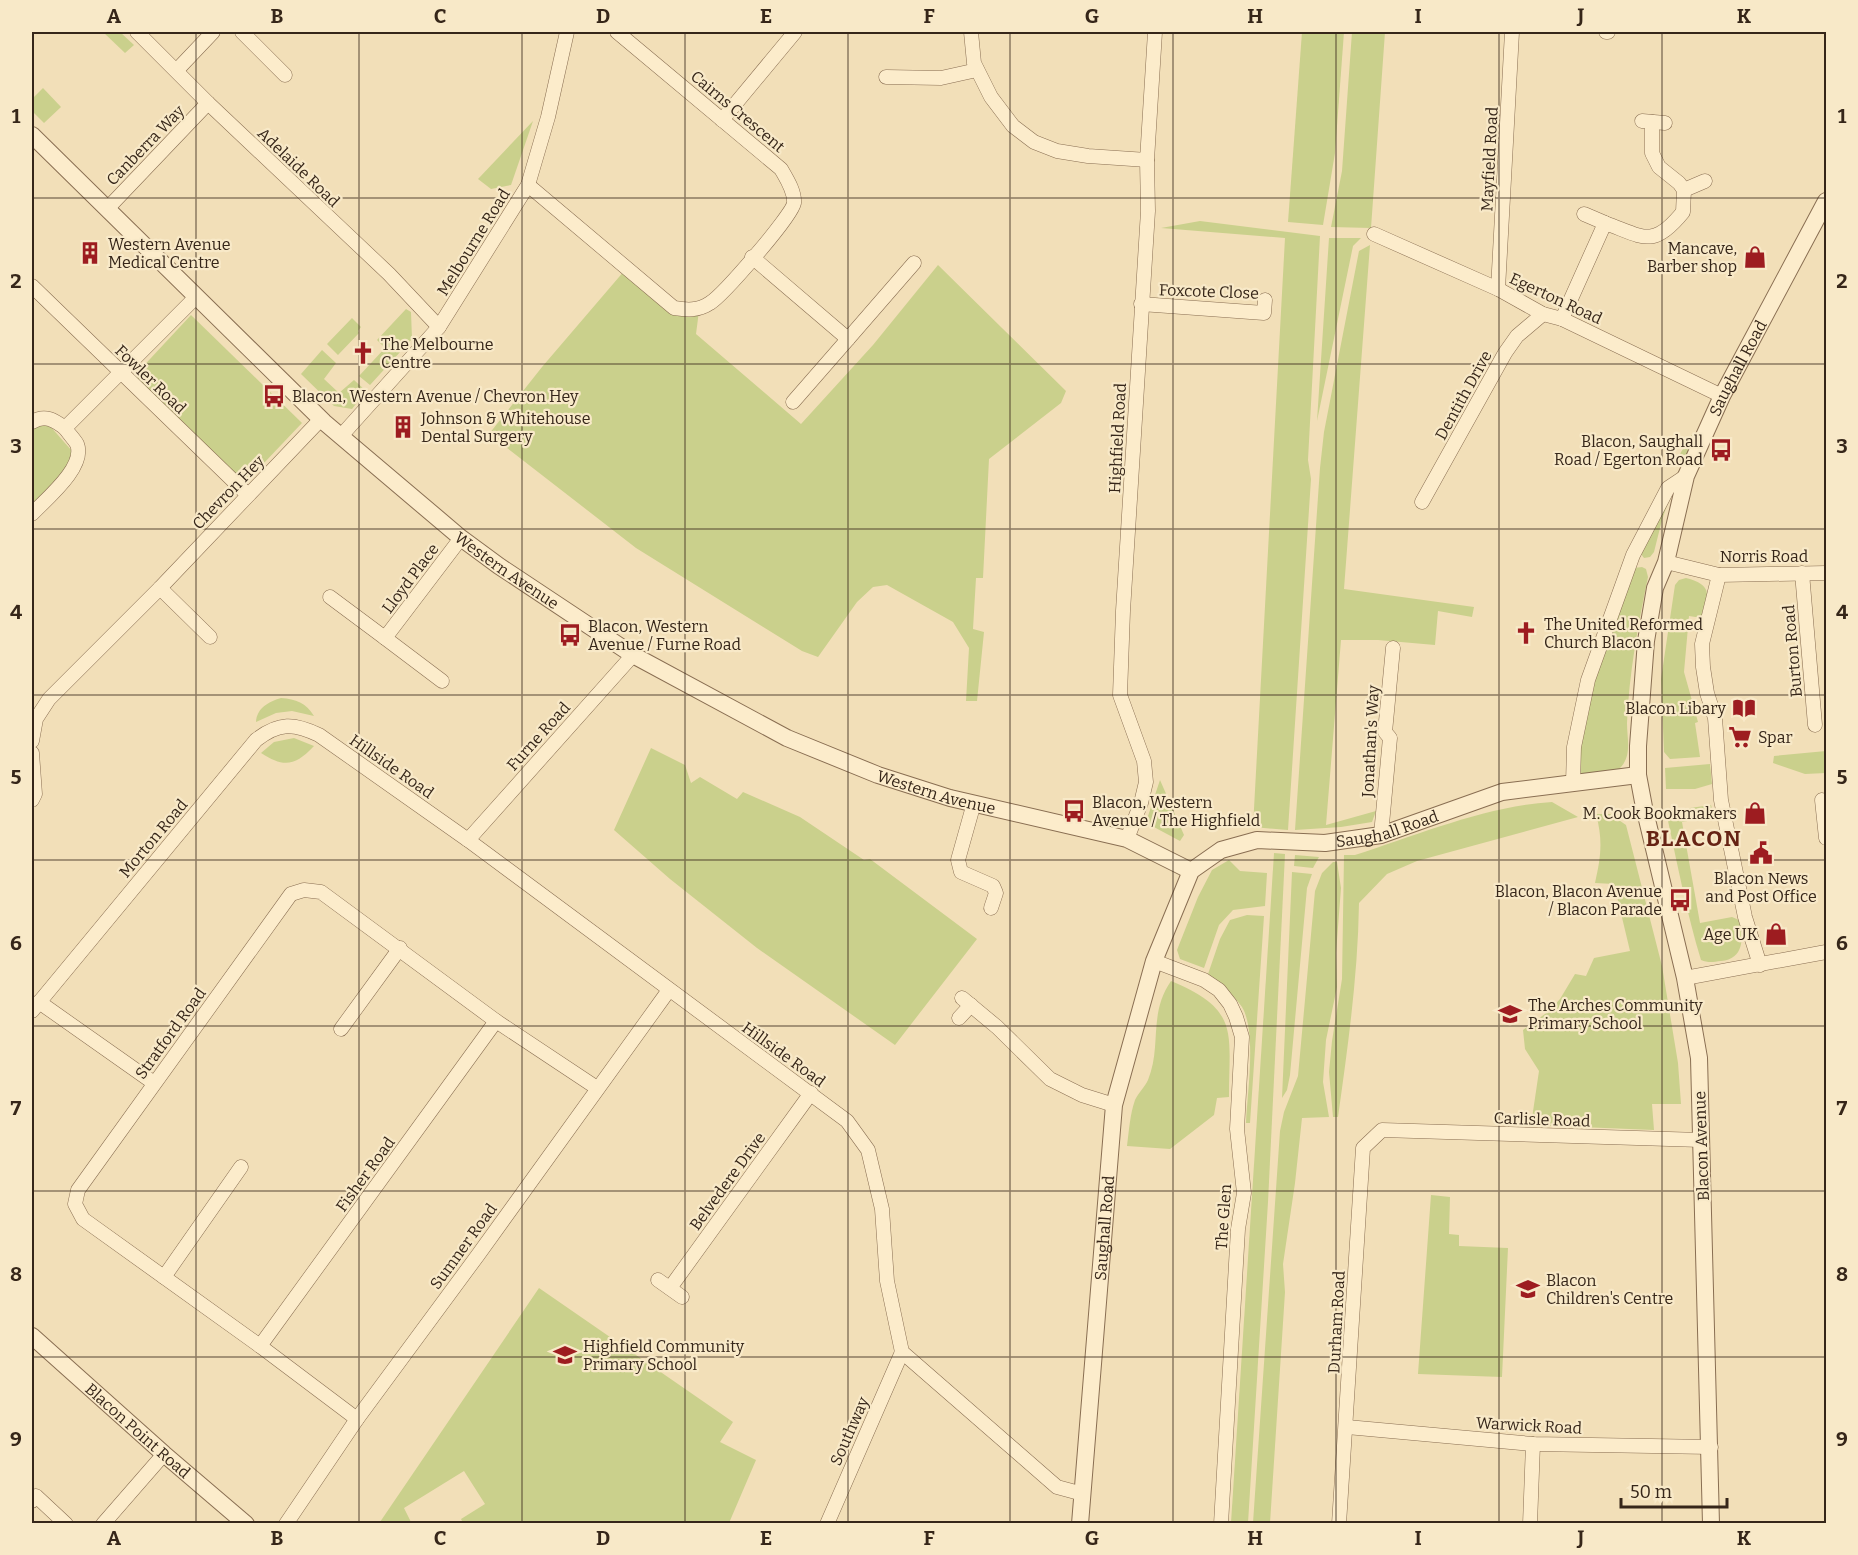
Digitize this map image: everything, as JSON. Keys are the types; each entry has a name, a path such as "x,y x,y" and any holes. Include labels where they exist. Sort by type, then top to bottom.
{"street":[{"name":"Adelaide Road","path":"137,32 208,103 389,274 439,327"},
{"path":"177,70 213,32"},
{"path":"242,32 285,75"},
{"name":"Melbourne Road","path":"341,436 439,327 528,185 548,117 567,32"},
{"name":"Cairns Crescent","path":"528,185 674,308 692,310 710,304 724,291 794,204 791,186 781,169 620,32"},
{"path":"722,120 795,32"},
{"path":"971,32 974,63 991,97 1013,126 1034,142 1067,153 1147,160"},
{"name":"Highfield Road","path":"1127,839 1141,803 1146,782 1144,760 1120,695 1123,611 1148,211 1147,160 1155,32"},
{"name":"Mayfield Road","path":"1498,289 1512,32"},
{"path":"885,75 941,78 977,70"},
{"name":"Canberra Way","path":"107,209 208,103"},
{"path":"1584,214 1646,238 1661,235 1683,212 1684,190 1659,167 1653,153 1653,122"},
{"name":"Western Avenue","path":"32,135 321,419 460,538 633,655 787,738 878,775 974,803 1127,839 1191,871"},
{"path":"1684,190 1705,181"},
{"name":"Saughall Road","path":"1080,1524 1114,1105 1154,961 1191,871 1221,850 1247,842 1257,840 1325,843 1381,835 1502,792 1638,775 1646,641 1656,588 1666,562 1686,476 1722,396 1827,201"},
{"path":"1562,319 1605,223"},
{"name":"Egerton Road","path":"1374,234 1498,289 1543,314 1562,319 1722,396"},
{"path":"752,257 848,339"},
{"path":"794,402 914,263"},
{"name":"Fowler Road","path":"32,286 248,495"},
{"path":"65,428 196,297"},
{"name":"Foxcote Close","path":"1141,304 1264,313 1265,300"},
{"name":"Dentith Drive","path":"1422,502 1505,353 1517,336 1543,314"},
{"path":"32,422 39,418 51,419 65,428 77,445 77,459 72,471 32,514"},
{"name":"Chevron Hey","path":"32,741 36,719 49,699 160,588 321,419"},
{"path":"1573,783 1574,747 1588,680 1630,565 1668,488 1686,476"},
{"name":"Lloyd Place","path":"385,638 460,538"},
{"name":"Norris Road","path":"1666,562 1719,575 1827,573"},
{"name":"Burton Road","path":"1802,573 1815,725"},
{"path":"1719,575 1702,644 1703,667 1707,693 1715,718 1721,800 1745,917 1760,965"},
{"path":"160,588 210,637"},
{"name":"Lloyd Place","path":"330,597 442,681"},
{"name":"Jonathan's Way","path":"1381,835 1390,738 1385,732 1392,648"},
{"name":"Furne Road","path":"468,840 633,655"},
{"name":"Morton Road","path":"35,1007 256,740 269,730 285,726 302,727 320,735"},
{"name":"Hillside Road","path":"320,735 468,840 848,1121 868,1150 882,1209 887,1281 902,1352"},
{"path":"32,753 35,794 32,800"},
{"name":"Blacon Avenue","path":"1638,775 1685,978 1699,1059 1711,1447 1711,1524"},
{"path":"1822,800 1827,838"},
{"path":"974,803 958,860 961,872 993,886 996,892 991,908"},
{"name":"Stratford Road","path":"357,1419 83,1219 75,1204 78,1190 291,894 304,890 321,892 496,1021 597,1088"},
{"path":"341,1029 400,948"},
{"path":"1685,978 1827,952"},
{"name":"The Glen","path":"1154,961 1204,980 1219,990 1233,1010 1242,1037 1237,1129 1244,1193 1238,1230 1221,1524"},
{"name":"Sumner Road","path":"286,1524 357,1419 669,990"},
{"path":"959,1018 967,1002 997,1027 1050,1079 1082,1095 1114,1105"},
{"path":"35,1007 154,1083"},
{"name":"Fisher Road","path":"260,1346 496,1021"},
{"name":"Belvedere Drive","path":"670,1288 812,1093"},
{"name":"Carlisle Road","path":"1382,1130 1701,1140"},
{"name":"Durham Road","path":"1339,1524 1347,1427 1363,1148 1382,1130"},
{"path":"164,1277 241,1167"},
{"path":"658,1280 682,1297"},
{"name":"Blacon Point Road","path":"32,1336 246,1524"},
{"path":"902,1352 1057,1487 1083,1494"},
{"name":"Southway","path":"827,1524 902,1352"},
{"name":"Warwick Road","path":"1347,1427 1533,1444 1711,1447"},
{"path":"1530,1524 1533,1444"},
{"path":"103,1524 164,1454"},
{"path":"32,1501 36,1496 66,1524"}],"green space":[{"path":"103,32 120,32 134,45 125,53"},
{"path":"1302,32 1344,32 1335,153 1323,225 1288,222"},
{"path":"1352,32 1385,32 1371,228 1331,227 1342,171"},
{"path":"43,88 61,107 44,123 32,111 32,99"},
{"path":"533,121 511,185 491,189 478,179"},
{"path":"1200,221 1320,236 1308,460 1311,479 1288,830 1253,827 1285,238 1161,228"},
{"path":"1329,238 1361,238 1353,246 1317,421"},
{"path":"1370,245 1344,589 1474,607 1472,617 1438,611 1435,645 1378,640 1341,640 1326,825 1376,811 1372,822 1295,830 1324,432 1359,251"},
{"path":"938,265 1066,391 1061,403 989,459 983,578 976,578 973,629 984,632 977,701 966,701 969,648 953,622 887,585 873,587 857,602 818,657 802,651 636,548 489,434 542,367 625,270 674,310 699,311 696,334 801,424 873,345"},
{"path":"406,309 411,312 412,339 370,385 359,376 385,348 377,340"},
{"path":"191,315 302,423 243,485 137,382 136,374"},
{"path":"352,318 361,327 359,333 338,355 327,344"},
{"path":"322,350 336,363 324,379 339,393 354,380 366,391 352,409 334,406 301,374"},
{"path":"50,426 72,451 68,465 32,507 32,427"},
{"path":"1693,433 1697,434 1682,467 1673,465"},
{"path":"1675,482 1654,552 1650,557 1644,558 1641,554 1642,548"},
{"path":"1634,568 1646,569 1648,577 1632,668 1628,705 1627,757 1618,770 1603,775 1582,776 1580,756 1588,703"},
{"path":"1686,578 1701,584 1707,592 1702,618 1689,616 1684,672 1698,722 1695,723 1700,757 1670,759 1664,752 1661,679 1675,585 1679,580"},
{"path":"281,698 300,702 314,716 292,711 276,713 256,722 258,713 264,706"},
{"path":"294,738 314,746 301,758 289,763 276,761 261,753 274,742"},
{"path":"651,748 685,765 691,783 700,777 737,799 743,792 800,817 864,860 870,859 977,939 895,1045 757,948 670,879 614,830"},
{"path":"1826,751 1826,773 1805,774 1773,763 1774,756"},
{"path":"1710,764 1712,784 1695,789 1666,789 1665,768"},
{"path":"1160,780 1184,835 1180,841 1152,826 1147,819"},
{"path":"1552,802 1578,817 1417,861 1387,874 1359,903 1355,983 1349,1037 1338,1117 1333,1117 1329,1072 1342,979 1344,855 1355,855 1477,815"},
{"path":"1711,805 1714,816 1682,822 1700,923 1732,917 1739,920 1742,940 1734,956 1721,961 1706,962 1701,960 1668,821 1669,811"},
{"path":"1596,814 1610,814 1626,825 1662,966 1678,1063 1681,1104 1652,1104 1654,1130 1531,1125 1539,1071 1525,1049 1523,1030 1549,1011 1560,999 1575,974 1586,976 1594,958 1630,951 1614,884 1595,883 1600,848 1600,832"},
{"path":"1274,853 1285,854 1268,1202 1248,1523 1231,1523"},
{"path":"1295,855 1319,857 1313,868 1294,866"},
{"path":"1229,860 1240,871 1267,873 1265,906 1233,910 1219,925 1204,968 1180,959 1177,950 1198,897 1212,870"},
{"path":"1333,862 1337,862 1341,888 1336,953 1337,987 1326,1040 1323,1082 1329,1117 1302,1118 1283,1264 1285,1292 1270,1523 1253,1523 1280,1131 1284,1112 1298,1076 1315,891 1322,873"},
{"path":"1292,872 1312,874 1307,888 1290,1075 1287,1090 1282,1098"},
{"path":"1247,915 1264,916 1250,1123 1246,1123 1250,1047 1247,1018 1235,998 1208,974 1220,939 1230,920"},
{"path":"1171,981 1209,1002 1220,1013 1226,1025 1230,1055 1229,1097 1217,1098 1214,1115 1170,1149 1127,1146 1135,1100 1147,1083 1152,1067 1160,1006"},
{"path":"1431,1195 1450,1197 1449,1234 1459,1235 1459,1246 1508,1248 1502,1377 1418,1374"},
{"name":"Highfield Community Primary School","path":"539,1288 733,1422 720,1442 756,1460 729,1523 521,1524 519,1521 515,1524 463,1523 461,1519 485,1504 464,1471 404,1508 411,1522 380,1522"}],"place":[{"name":"Western Avenue Medical Centre","path":"90,253"},
{"name":"Mancave, Barber shop","path":"1755,257"},
{"name":"The Melbourne Centre","path":"363,353"},
{"name":"Blacon, Western Avenue / Chevron Hey","path":"274,396"},
{"name":"Johnson & Whitehouse Dental Surgery","path":"403,427"},
{"name":"Blacon, Saughall Road / Egerton Road","path":"1721,450"},
{"name":"The United Reformed Church Blacon","path":"1526,633"},
{"name":"Blacon, Western Avenue / Furne Road","path":"570,635"},
{"name":"Blacon Libary","path":"1744,708"},
{"name":"Spar","path":"1740,737"},
{"name":"Blacon, Western Avenue / The Highfield","path":"1074,811"},
{"name":"M. Cook Bookmakers","path":"1755,813"},
{"name":"Blacon News and Post Office","path":"1761,853"},
{"name":"Blacon, Blacon Avenue / Blacon Parade","path":"1680,900"},
{"name":"Age UK","path":"1776,934"},
{"name":"The Arches Community Primary School","path":"1510,1014"},
{"name":"Blacon Children's Centre","path":"1528,1289"},
{"name":"Highfield Community Primary School","path":"565,1355"}],"district":[{"name":"BLACON","path":"1694,838"}]}
